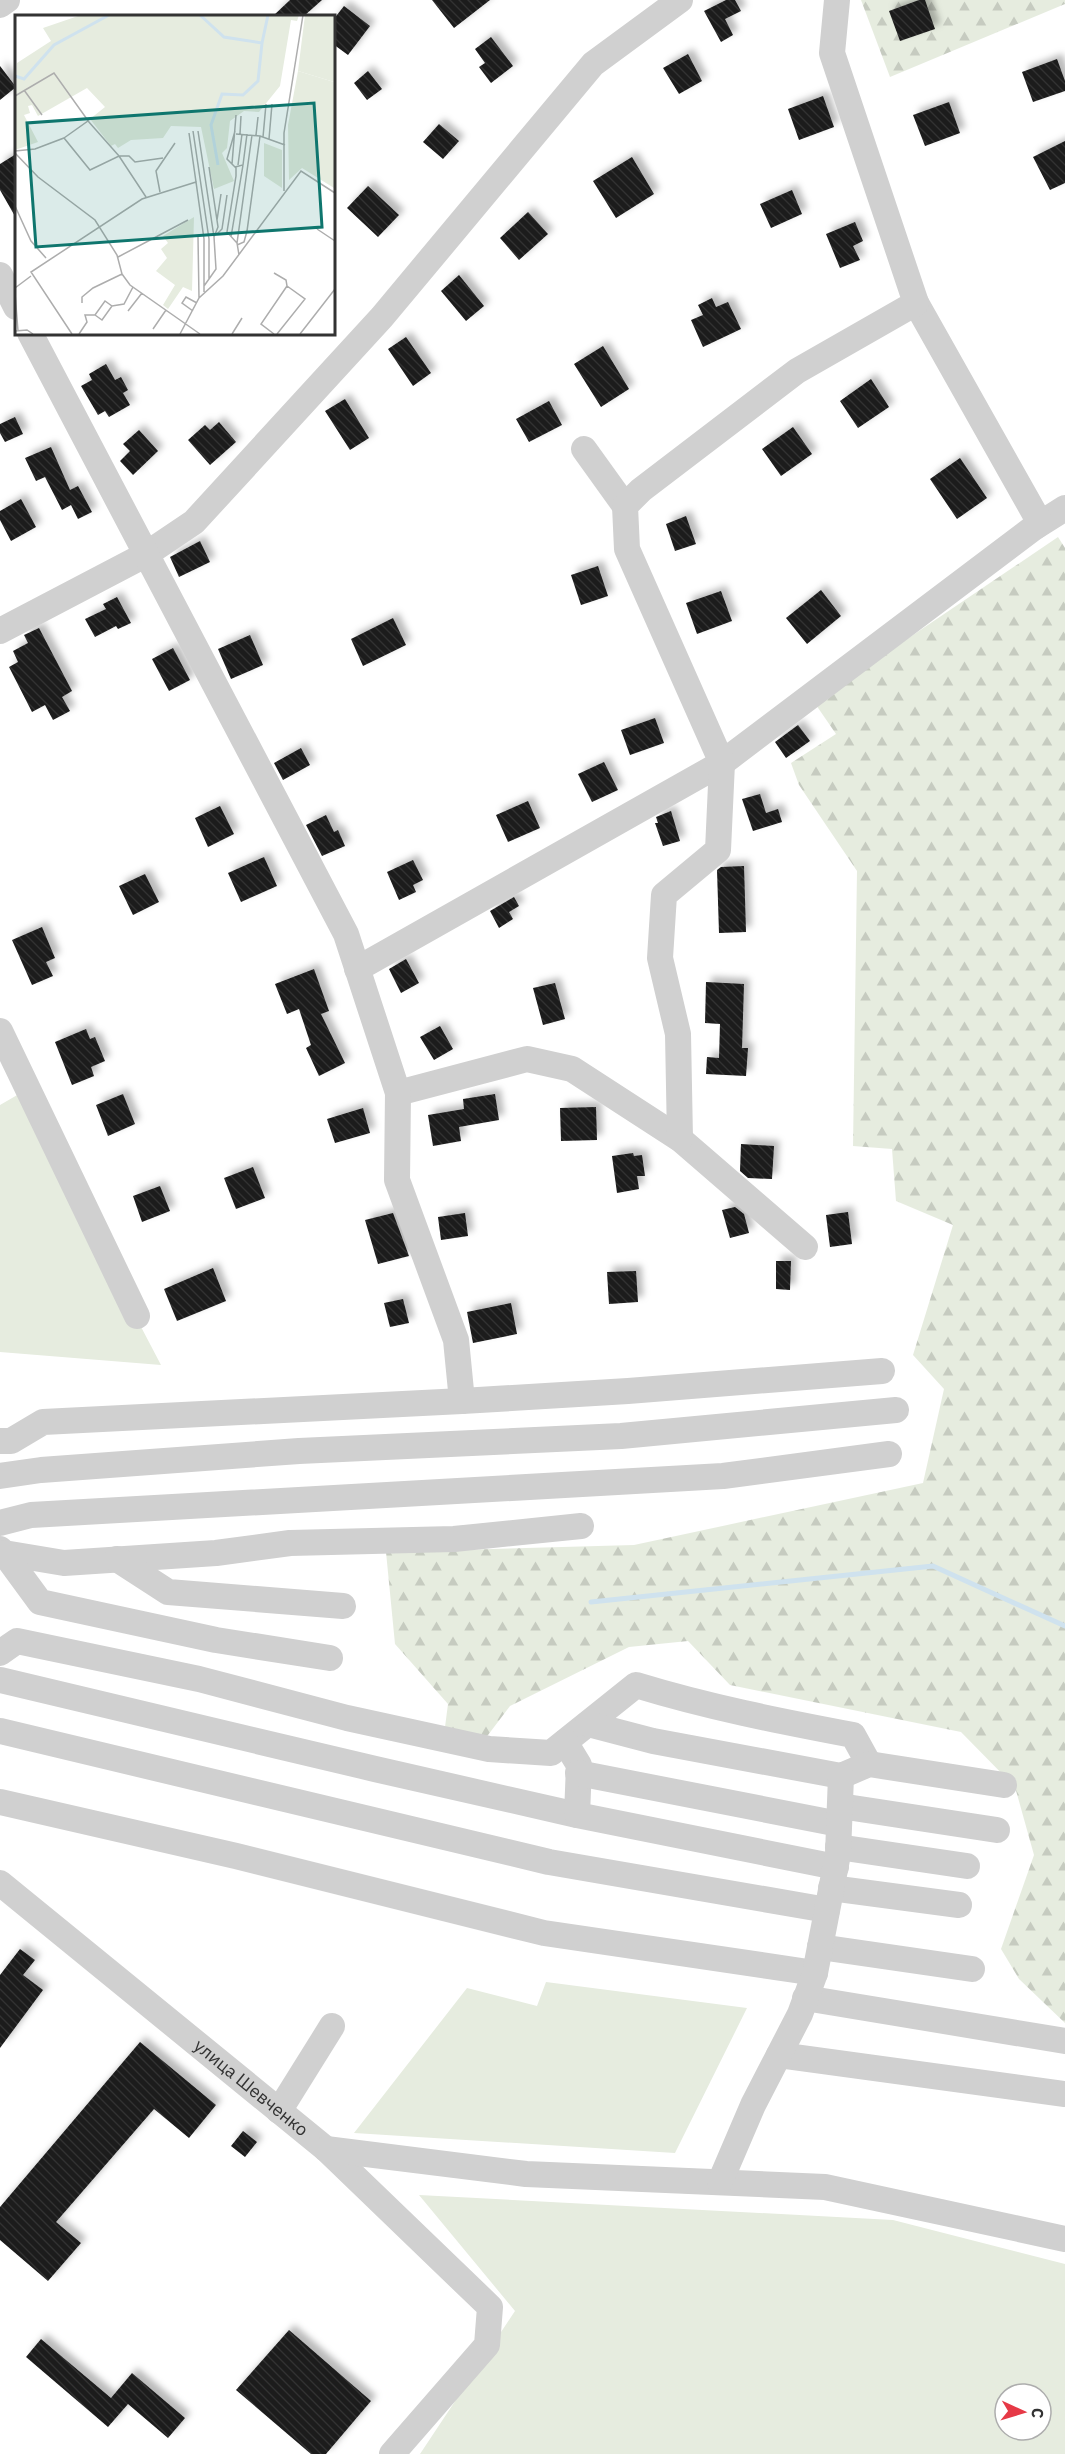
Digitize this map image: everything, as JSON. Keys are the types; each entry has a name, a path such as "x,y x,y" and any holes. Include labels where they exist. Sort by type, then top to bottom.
{"street":[{"path":"0,5 7,0"},
{"path":"0,631 145,555 194,522 382,317 593,64 680,0"},
{"path":"357,969 722,764 1040,523 916,303 832,53 837,0"},
{"path":"0,275 15,305"},
{"path":"625,506 641,490 797,371 916,303"},
{"path":"31,334 346,934 398,1093 397,1180 456,1340 462,1401"},
{"path":"584,449 625,506 627,549 722,764 718,850 664,895 660,958 678,1034 680,1139"},
{"path":"1035,527 1065,508"},
{"path":"0,1031 137,1316"},
{"path":"398,1093 527,1059 572,1069 680,1139 805,1247"},
{"path":"0,1441 11,1441 43,1422 628,1391 882,1371"},
{"path":"0,1476 41,1470 299,1451 621,1436 896,1410"},
{"path":"0,1523 31,1515 723,1476 888,1454"},
{"path":"2,1551 64,1563 216,1553 290,1544 454,1539 581,1526"},
{"path":"2,1551 40,1602 216,1640 330,1658"},
{"path":"117,1559 168,1592 343,1606"},
{"path":"0,1653 17,1641 199,1679 347,1718 489,1749 551,1753 636,1685 753,1717 853,1735 869,1764"},
{"path":"0,1680 577,1815 835,1857 997,1830"},
{"path":"588,1724 653,1741 841,1776 869,1764 1004,1785"},
{"path":"0,1731 549,1862 835,1857 967,1866"},
{"path":"565,1742 579,1765 577,1815"},
{"path":"578,1773 835,1857 959,1905"},
{"path":"720,2182 753,2105 815,1973 835,1857 841,1776"},
{"path":"0,1802 236,1856 544,1933 815,1973"},
{"name":"улица Шевченко","path":"0,1883 326,2149 490,2307 487,2345 392,2454"},
{"path":"820,1947 972,1970"},
{"path":"805,1998 1065,2041"},
{"path":"279,2111 332,2026"},
{"path":"778,2055 1065,2094"},
{"path":"326,2149 526,2174 825,2187 1065,2239"}],"green space":[{"path":"861,0 1065,0 1065,4 890,77"},
{"path":"1058,537 1065,548 1065,2023 1019,1979 1001,1949 1034,1855 1015,1787 961,1732 730,1685 688,1641 629,1647 510,1706 485,1739 445,1727 448,1704 395,1644 386,1552 634,1545 923,1483 944,1389 913,1355 953,1225 896,1201 892,1149 853,1146 857,871 799,785 791,763 836,734 814,702"},
{"path":"19,1094 161,1365 0,1352 0,1105"},
{"path":"546,1982 747,2008 675,2153 354,2133 467,1988 537,2006"},
{"path":"419,2195 893,2220 1065,2264 1065,2454 420,2454 515,2311"}],"building":[{"path":"290,0 322,0 305,15 274,15"},
{"path":"432,0 490,0 454,28"},
{"path":"726,0 735,0 741,11 725,19 733,35 721,42 704,11"},
{"path":"925,0 935,29 900,41 889,11"},
{"path":"344,6 370,26 348,55 334,45 334,19"},
{"path":"491,37 513,66 491,83 479,67 485,63 475,49"},
{"path":"688,54 702,81 679,94 663,68"},
{"path":"1057,59 1065,81 1065,91 1033,102 1022,72"},
{"path":"0,66 15,88 0,100"},
{"path":"368,71 382,89 367,100 354,83"},
{"path":"823,96 834,127 799,140 788,109"},
{"path":"949,102 960,133 925,146 913,115"},
{"path":"439,124 459,141 443,159 423,142"},
{"path":"1065,141 1065,183 1050,190 1033,157"},
{"path":"15,155 15,216 0,190 0,164"},
{"path":"632,157 654,194 616,218 593,181"},
{"path":"368,186 399,215 378,237 347,208"},
{"path":"792,190 802,214 771,228 760,204"},
{"path":"528,212 548,234 519,260 500,238"},
{"path":"855,222 863,241 853,246 860,260 840,268 826,234"},
{"path":"459,275 484,306 466,321 441,291"},
{"path":"712,298 716,307 728,302 741,329 703,347 691,320 703,315 698,305"},
{"path":"406,337 431,373 413,386 388,349"},
{"path":"603,346 629,389 601,407 574,364"},
{"path":"106,364 115,380 121,377 128,390 123,393 130,405 109,417 105,411 98,415 81,386 92,380 89,374"},
{"path":"871,379 889,407 858,428 840,401"},
{"path":"345,399 369,438 350,450 325,411"},
{"path":"549,401 562,425 529,442 516,419"},
{"path":"15,417 23,434 5,442 0,433 0,424"},
{"path":"219,422 236,442 210,465 188,440 205,425 210,430"},
{"path":"793,427 812,454 781,476 762,449"},
{"path":"139,430 158,451 133,475 120,461 130,451 123,444"},
{"path":"51,447 70,490 78,486 92,512 78,519 71,505 62,510 45,477 36,481 25,458"},
{"path":"960,458 987,498 957,519 930,479"},
{"path":"21,499 36,527 11,541 0,520 0,511"},
{"path":"686,516 696,544 675,551 666,524"},
{"path":"200,541 210,562 179,577 170,557"},
{"path":"598,566 608,596 581,605 571,575"},
{"path":"821,590 841,616 807,644 786,618"},
{"path":"721,591 732,621 697,634 686,603"},
{"path":"117,597 131,623 118,629 116,626 95,637 85,619 106,609 103,604"},
{"path":"393,618 406,645 363,666 351,639"},
{"path":"39,628 72,691 62,697 70,711 53,720 45,705 32,712 9,667 18,662 13,651 28,643 24,635"},
{"path":"250,635 263,665 231,679 218,649"},
{"path":"173,648 190,680 169,691 152,659"},
{"path":"655,718 664,743 630,755 621,730"},
{"path":"798,725 810,741 786,758 775,742"},
{"path":"301,748 310,765 283,780 274,763"},
{"path":"604,762 618,790 592,802 578,774"},
{"path":"760,794 766,813 778,809 782,822 753,831 742,799"},
{"path":"528,801 540,828 508,842 496,815"},
{"path":"220,806 234,834 208,847 195,818"},
{"path":"671,811 680,841 663,846 655,823 658,823 656,817"},
{"path":"326,815 334,832 338,830 345,846 322,856 306,825"},
{"path":"264,857 277,886 241,902 228,873"},
{"path":"413,860 423,880 413,885 416,892 399,900 387,872"},
{"path":"744,866 746,932 719,933 717,870 721,867"},
{"path":"145,874 159,902 133,915 119,886"},
{"path":"514,897 519,906 509,912 513,919 499,928 490,911"},
{"path":"42,927 55,958 46,962 53,976 32,985 12,940"},
{"path":"406,959 419,983 401,993 389,969"},
{"path":"314,969 329,1011 321,1014 345,1063 319,1076 306,1048 311,1045 299,1009 287,1014 275,984"},
{"path":"706,982 744,984 742,1048 748,1048 746,1076 706,1074 707,1057 719,1058 720,1024 705,1023"},
{"path":"555,983 565,1019 543,1025 533,988"},
{"path":"440,1026 453,1049 434,1060 420,1037"},
{"path":"86,1029 90,1039 95,1037 105,1061 91,1067 94,1076 72,1085 55,1042"},
{"path":"123,1094 135,1124 108,1136 96,1105"},
{"path":"495,1094 499,1120 459,1127 461,1141 433,1146 428,1115 464,1109 463,1099"},
{"path":"596,1107 597,1140 561,1141 560,1108"},
{"path":"363,1108 370,1133 335,1143 327,1119"},
{"path":"741,1144 774,1146 772,1179 748,1178 740,1171"},
{"path":"633,1153 634,1156 642,1155 645,1176 637,1176 639,1189 617,1193 612,1156"},
{"path":"253,1167 265,1198 236,1209 224,1178"},
{"path":"160,1186 170,1211 142,1222 133,1196"},
{"path":"735,1207 744,1214 749,1233 730,1238 722,1210"},
{"path":"848,1212 852,1244 830,1247 826,1215"},
{"path":"393,1213 409,1256 378,1264 365,1220"},
{"path":"465,1213 468,1236 441,1240 438,1217"},
{"path":"776,1261 791,1261 790,1290 776,1289"},
{"path":"213,1268 226,1301 177,1321 164,1289"},
{"path":"636,1271 638,1302 609,1304 607,1272"},
{"path":"403,1299 409,1323 390,1327 384,1303"},
{"path":"511,1303 517,1334 473,1343 467,1312"},
{"path":"20,1949 35,1960 23,1975 43,1990 0,2048 0,1975"},
{"path":"140,2042 216,2105 189,2138 154,2109 56,2222 81,2243 48,2281 0,2240 0,2207"},
{"path":"243,2131 257,2142 245,2157 231,2146"},
{"path":"289,2330 371,2401 326,2454 311,2454 236,2390"},
{"path":"41,2339 111,2398 132,2373 185,2418 168,2438 128,2404 108,2427 26,2357"}],"waterway":[{"path":"591,1602 933,1566 1065,1626"}]}
